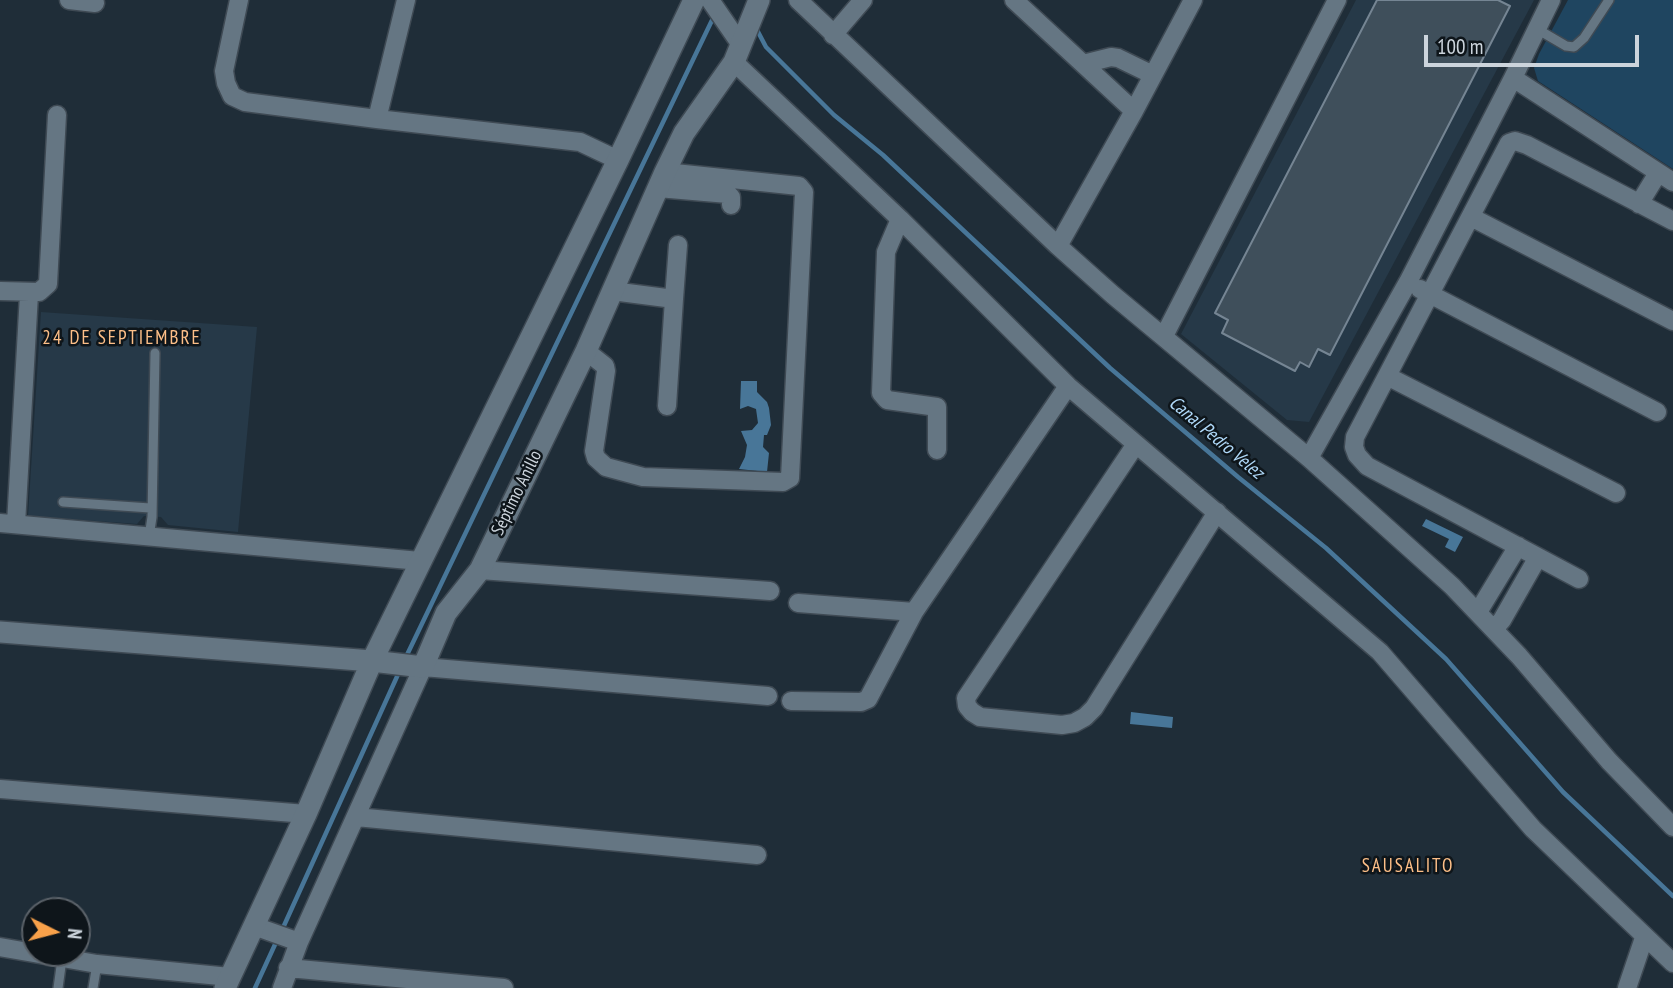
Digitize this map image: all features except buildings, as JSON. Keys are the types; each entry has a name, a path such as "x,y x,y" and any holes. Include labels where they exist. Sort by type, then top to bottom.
{"street":[{"path":"69,0 95,3"},
{"path":"239,0 224,71 232,96 245,102 572,140 618,160"},
{"path":"377,119 406,0"},
{"name":"Séptimo Anillo","path":"282,988 288,968 276,934 306,814 398,664 480,570 586,351 684,133 739,48 759,0"},
{"path":"798,0 1058,246 1309,458 1478,612 1609,761 1673,827"},
{"path":"834,35 863,0"},
{"path":"1014,0 1031,7 1083,64 1135,111"},
{"path":"1058,246 1135,111 1193,0"},
{"path":"1164,337 1338,0"},
{"path":"1309,458 1408,282 1551,0"},
{"path":"705,2 725,24 739,48 900,219 1068,386 1380,652 1533,829 1673,963"},
{"name":"Séptimo Anillo","path":"228,982 276,934 356,817 398,664 420,561 618,160 705,2"},
{"path":"1083,64 1111,57 1118,58 1153,75"},
{"path":"1513,78 1666,177 1639,204"},
{"path":"0,291 39,292 48,284 57,115"},
{"path":"1579,579 1360,461 1354,447 1354,437 1505,148 1515,141 1673,221"},
{"path":"661,180 728,194 731,197 731,205"},
{"path":"586,351 606,366 594,451 596,458 606,467 643,477 783,482 790,478 804,192 799,187 661,180"},
{"path":"1471,217 1673,321"},
{"path":"900,219 886,252 880,393 887,400 937,407 937,450"},
{"path":"667,406 678,245"},
{"path":"1408,282 1657,412"},
{"path":"612,291 674,299"},
{"path":"29,293 8,524 420,561"},
{"path":"1387,376 1616,493"},
{"path":"791,701 866,701 914,612 1068,386"},
{"path":"1136,444 966,698 967,706 972,712 980,717 1062,725 1085,717 1094,708 1217,512"},
{"path":"1478,612 1518,546"},
{"path":"1494,629 1538,556"},
{"path":"480,570 770,591"},
{"path":"798,603 914,612"},
{"path":"0,632 768,696"},
{"path":"0,789 306,814"},
{"path":"356,817 757,855"},
{"path":"1627,988 1644,938"},
{"path":"0,947 21,951"},
{"path":"91,963 228,982"},
{"path":"288,968 504,988"}],"lane":[{"path":"1537,29 1566,46 1574,47 1584,38 1609,0"},
{"path":"149,537 155,353"},
{"path":"63,502 150,508"},
{"path":"93,988 97,964"},
{"path":"58,988 61,967"}],"shaded area":[{"path":"1356,0 1534,0 1309,422 1287,420 1181,334"},
{"path":"1568,0 1673,0 1673,169 1538,81 1534,68 1539,54"},
{"path":"41,312 257,327 238,532 168,525 161,517 144,516 137,524 28,516"},
{"path":"741,381 757,381 757,392 769,408 771,425 767,435 764,435 763,447 769,453 767,472 739,469 747,445 741,431 752,430 758,423 756,409 748,406 740,409"},
{"path":"1426,519 1463,537 1455,552 1445,547 1449,539 1422,526"},
{"path":"1131,712 1173,717 1172,728 1130,724"}],"waterway":[{"path":"405,659 715,14"},
{"name":"Canal Pedro Velez","path":"756,28 766,47 834,115 883,155 1110,368 1326,548 1446,659 1563,792 1673,896"},
{"path":"282,930 400,670"},
{"path":"255,988 278,938"}],"district":[{"name":"24 DE SEPTIEMBRE","path":"122,339"},
{"name":"SAUSALITO","path":"1408,867"}]}
